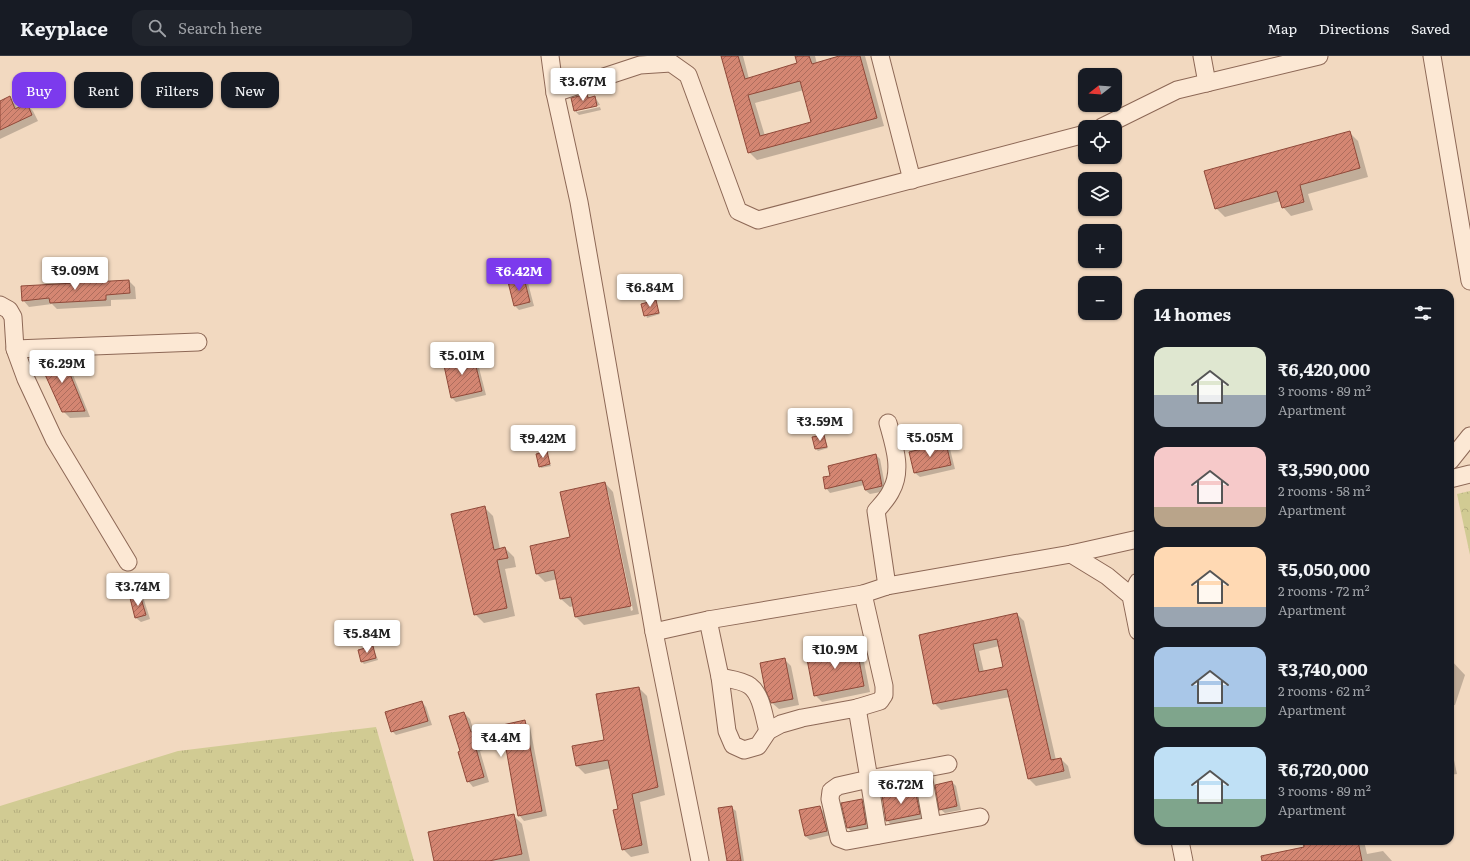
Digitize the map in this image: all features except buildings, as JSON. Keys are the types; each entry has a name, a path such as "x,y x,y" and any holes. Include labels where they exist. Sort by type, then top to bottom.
{"street":[{"path":"550,56 555,93 579,202 654,632 700,861"},
{"path":"880,56 912,180"},
{"path":"1202,56 1207,83"},
{"path":"1116,120 1177,90 1319,56"},
{"path":"1432,56 1470,281"},
{"path":"555,93 640,66 671,63 688,75 738,211 758,220 1078,136"},
{"path":"0,305 9,310 14,317 16,349 26,379 54,439 128,562"},
{"path":"16,349 198,342"},
{"path":"887,586 876,511 891,491 898,475 895,449 888,423"},
{"path":"1454,456 1470,436"},
{"path":"1454,478 1470,474"},
{"path":"654,632 708,620 863,594 887,586 1071,554 1134,540"},
{"path":"1071,554 1107,576 1134,589"},
{"path":"708,620 720,677 727,731 733,745 744,750 758,746 768,731 781,724 802,718 857,708 880,701 884,695 884,686 863,594"},
{"path":"720,677 739,681 751,687 758,698 768,731"},
{"path":"857,708 878,836"},
{"path":"948,764 838,786 830,791 830,799 839,838 847,841 980,816"},
{"path":"922,769 932,825"},
{"path":"1181,845 1184,861"}],"green space":[{"path":"1470,491 1470,555 1457,494"},
{"path":"376,727 414,861 0,861 0,806 178,751"}]}
